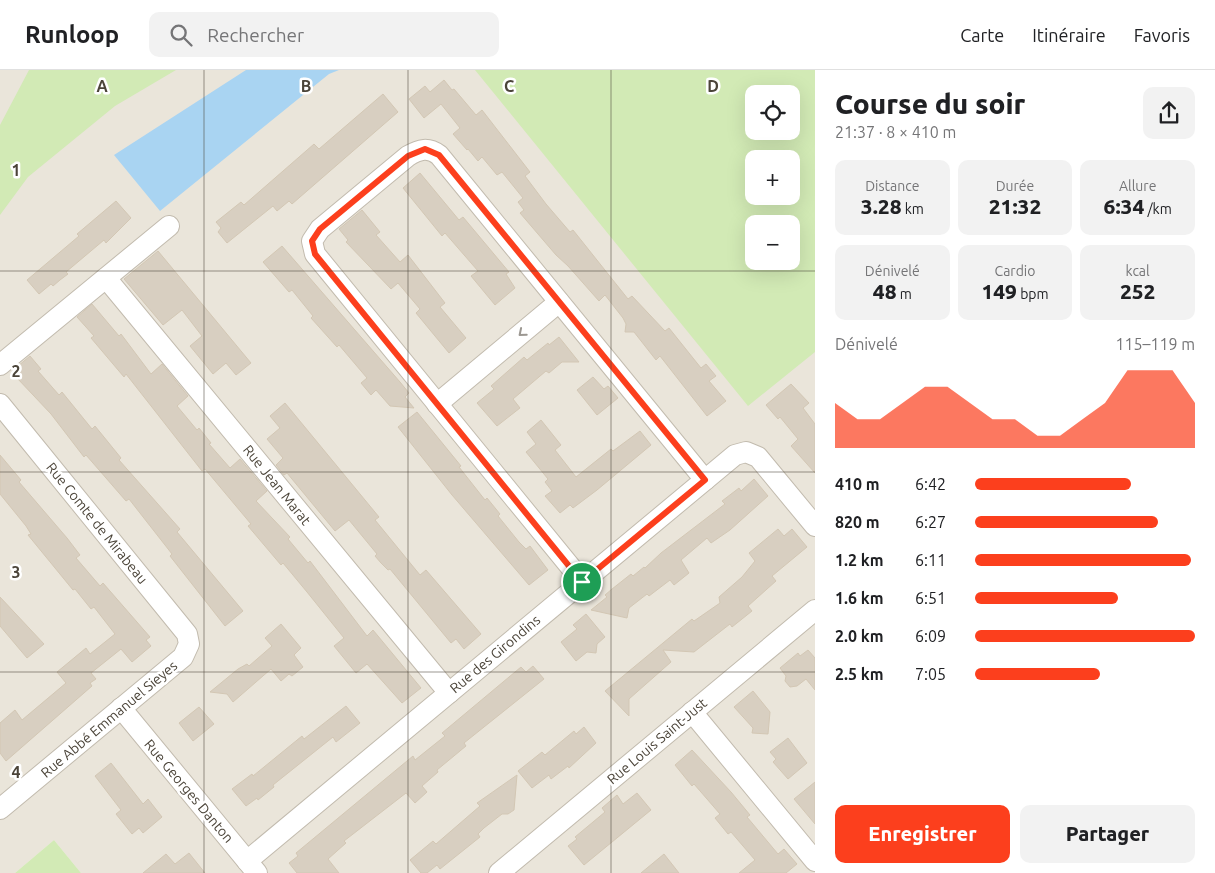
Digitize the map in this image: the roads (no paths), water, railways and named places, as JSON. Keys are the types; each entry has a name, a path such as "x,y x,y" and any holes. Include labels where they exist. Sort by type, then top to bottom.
{"street":[{"path":"582,582 315,254 312,241 320,229 408,156 425,149 432,150 439,155 705,480"},
{"path":"0,365 168,226"},
{"name":"Rue Jean Marat","path":"106,278 449,693"},
{"path":"437,404 560,302"},
{"name":"Rue Comte de Mirabeau","path":"0,404 187,634 189,644"},
{"name":"Rue des Girondins","path":"252,867 449,693 735,455 746,452 758,457 815,526"},
{"name":"Rue Louis Saint-Just","path":"498,873 815,610"},
{"name":"Rue Abbé Emmanuel Sieyes","path":"0,808 183,657 189,644"},
{"name":"Rue Georges Danton","path":"121,708 252,867"},
{"path":"692,712 815,861"}],"water":[{"path":"246,70 339,70 329,74 160,211 114,155"}]}
